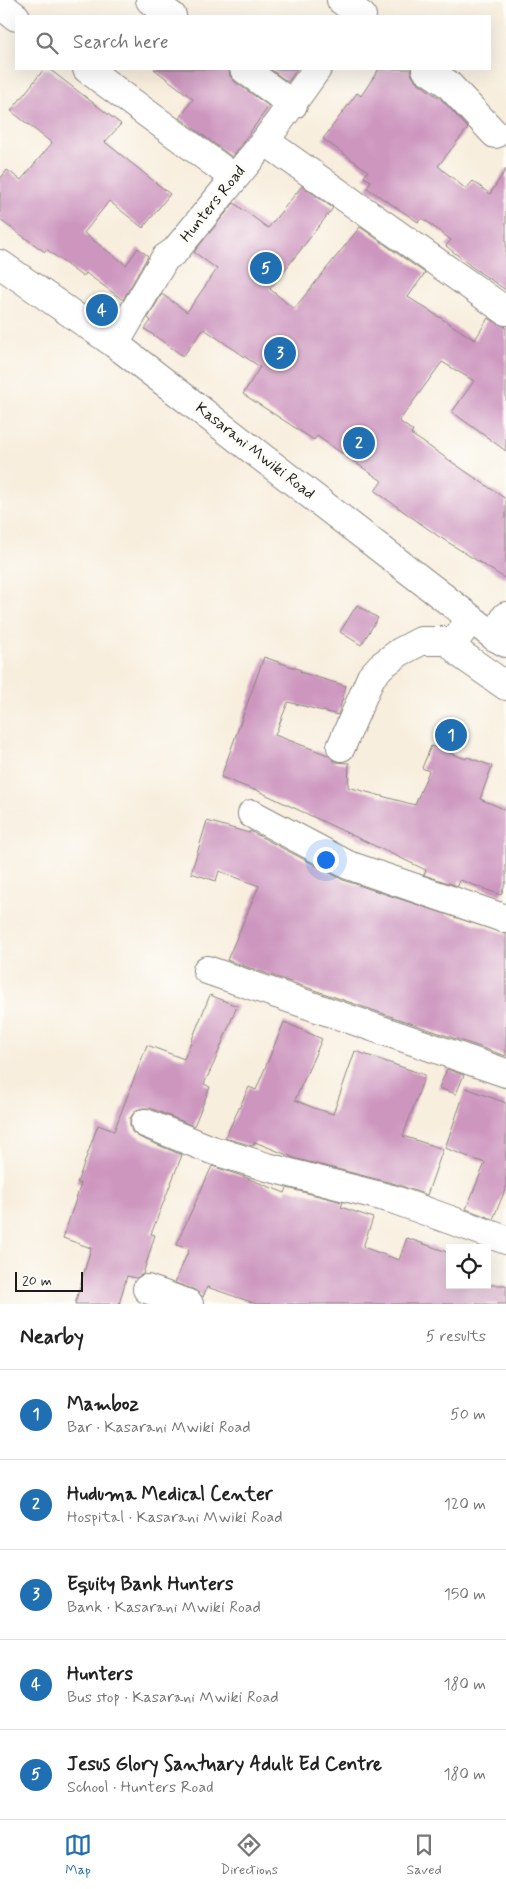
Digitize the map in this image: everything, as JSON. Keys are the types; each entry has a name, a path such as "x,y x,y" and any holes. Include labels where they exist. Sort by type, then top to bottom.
{"street":[{"path":"150,0 171,15"},
{"path":"88,70 233,177"},
{"path":"245,70 293,104"},
{"name":"Hunters Road","path":"115,344 165,258 175,251 233,177 265,140 316,70"},
{"path":"427,70 448,84 495,134"},
{"path":"265,140 506,311"},
{"name":"Kasarani Mwiki Road","path":"0,264 115,344 471,618 502,632"},
{"path":"471,618 455,641 455,648 462,656 506,686"},
{"path":"341,747 371,677 381,666 400,652 421,641 455,641"},
{"path":"252,814 348,864 506,919"},
{"path":"207,970 506,1073"},
{"path":"145,1123 221,1153 267,1167 392,1199 506,1240"},
{"path":"147,1288 189,1304"}],"building":[{"path":"43,70 50,70 121,124 105,142 170,194 143,228 109,201 84,233 126,265 138,248 148,256 123,300 86,273 83,277 46,249 45,252 0,220 0,179 7,170 21,180 52,143 11,111"},
{"path":"155,70 229,70 230,76 235,82 269,106 232,157 180,118 193,99"},
{"path":"271,70 296,70 288,82"},
{"path":"378,70 411,70 412,76 417,82 442,100 468,128 438,166 466,189 473,181 490,194 506,169 506,290 472,267 446,246 451,240 422,218 418,222 367,188 371,181 364,177 368,171 323,139 357,93 361,96"},
{"path":"302,186 333,208 270,289 294,309 360,227 425,273 408,297 475,340 488,318 506,327 506,451 452,412 474,381 442,362 399,421 413,431 411,434 506,499 506,579 438,536 375,491 382,481 317,436 314,440 243,394 260,367 204,329 183,356 145,329 151,321 148,318 162,294 187,312 217,269 194,252 234,203 268,228"},
{"path":"357,605 378,618 361,645 340,632"},
{"path":"264,657 301,670 300,672 346,686 338,715 288,702 275,735 328,755 335,762 349,763 348,787 415,805 429,771 422,768 431,746 492,766 480,799 506,810 506,881 501,895 460,880 458,886 424,875 426,870 254,789 221,777"},
{"path":"207,821 249,833 250,831 343,880 506,934 506,1056 227,960 259,886 219,871 216,881 191,873"},
{"path":"210,995 237,1006 204,1084 210,1087 194,1126 150,1108 136,1110 130,1118 132,1132 139,1137 182,1155 151,1234 155,1235 143,1274 136,1278 127,1276 119,1304 75,1304 91,1248 63,1238 81,1184 77,1183 98,1125 114,1131 147,1045 184,1059"},
{"path":"284,1022 322,1039 295,1100 314,1108 333,1114 355,1051 425,1075 403,1136 443,1149 427,1195 396,1184 297,1159 255,1142 253,1146 225,1138 249,1087 256,1090"},
{"path":"447,1069 464,1075 456,1094 439,1088"},
{"path":"466,1088 506,1103 506,1188 493,1219 466,1209 485,1163 445,1148"},
{"path":"212,1166 285,1193 287,1188 343,1202 341,1207 373,1218 363,1247 399,1260 407,1238 446,1252 446,1289 491,1289 491,1285 506,1285 506,1304 257,1304 207,1287 203,1297 195,1290 175,1283 189,1249 176,1245"}],"place":[{"name":"Jesus Glory Santuary Adult Ed Centre","path":"266,268"},
{"name":"Hunters","path":"102,310"},
{"name":"Equity Bank Hunters","path":"280,353"},
{"name":"Huduma Medical Center","path":"359,443"},
{"name":"Mamboz","path":"451,735"}]}
